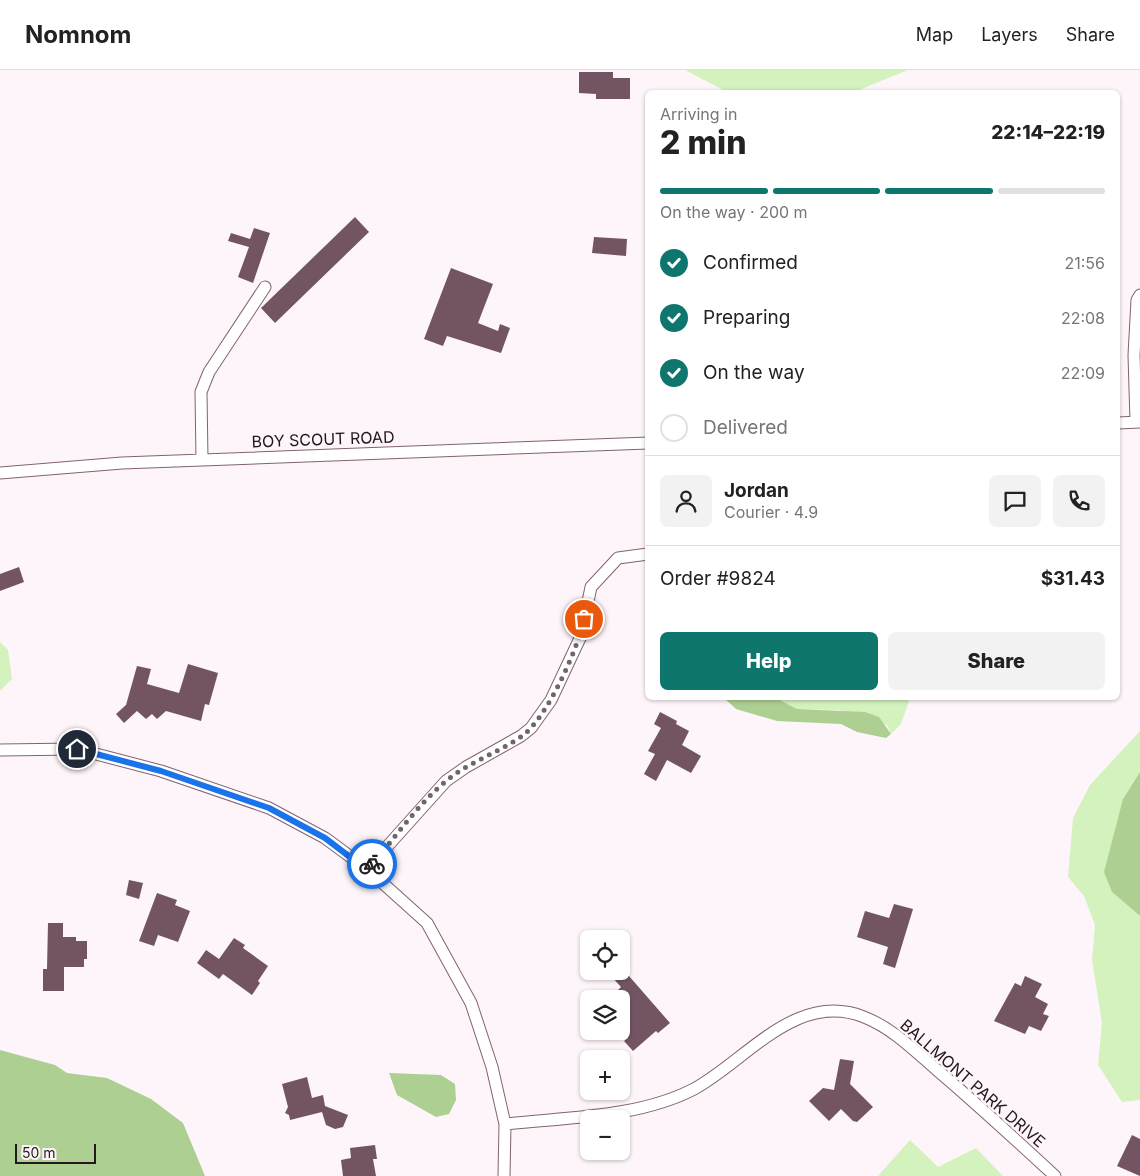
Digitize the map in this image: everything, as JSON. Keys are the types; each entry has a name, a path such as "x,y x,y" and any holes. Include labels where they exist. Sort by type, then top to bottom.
{"street":[{"path":"202,460 201,392 209,372 265,287"},
{"path":"1120,423 1138,422 1134,355 1137,300 1140,295"},
{"name":"BOY SCOUT ROAD","path":"0,473 81,466 202,460 645,443"},
{"path":"367,870 446,782 466,767 522,736 531,728 551,700 581,636 591,587 618,558 645,554"},
{"path":"0,750 77,749 161,771 269,808 325,838 367,870 427,923 471,1003 492,1067 505,1124 504,1176"},
{"name":"BALLMONT PARK DRIVE","path":"505,1124 592,1114 665,1102 695,1088 772,1032 798,1018 832,1011 863,1016 897,1036 984,1110 1055,1176"}],"shaded area":[{"path":"685,70 908,70 859,90 723,90"},
{"path":"0,642 8,650 12,679 0,691"},
{"path":"726,700 780,700 797,709 865,712 879,717 891,734 886,738 857,732 841,724 777,721 736,709"},
{"path":"780,700 909,700 901,724 891,734 887,725 839,710 797,709"},
{"path":"1140,731 1140,772 1123,799 1112,892 1140,916 1140,1100 1122,1102 1098,1065 1102,1023 1092,960 1095,925 1084,896 1068,877 1073,818 1090,785"},
{"path":"1140,772 1140,916 1112,892 1104,872 1123,799"},
{"path":"0,1050 55,1065 67,1073 107,1078 151,1099 183,1123 205,1176 0,1176"},
{"path":"389,1073 441,1075 455,1084 456,1100 449,1114 436,1117 397,1095"},
{"path":"910,1140 938,1167 976,1148 1003,1176 878,1176"}],"building":[{"path":"579,72 613,72 613,78 630,78 630,99 596,99 596,94 579,93"},
{"path":"355,217 369,232 275,323 261,308"},
{"path":"254,228 270,233 253,283 238,277 249,247 228,241 231,233 250,239"},
{"path":"594,237 627,239 626,256 592,253"},
{"path":"451,268 493,284 478,323 498,331 500,324 510,328 501,353 447,336 443,346 424,339"},
{"path":"19,567 24,582 0,591 0,574"},
{"path":"188,664 218,673 209,705 205,704 201,721 166,711 157,719 152,714 146,719 137,711 124,723 116,714 126,705 137,666 151,669 147,684 179,693"},
{"path":"660,712 677,721 676,724 689,731 682,745 701,756 691,773 667,760 656,781 644,774 655,754 648,751 661,728 654,724"},
{"path":"129,880 143,883 139,899 126,895"},
{"path":"157,893 177,900 175,905 190,911 178,942 158,935 154,946 139,941"},
{"path":"894,904 913,909 895,968 883,964 888,947 857,937 865,911 889,918"},
{"path":"48,923 63,923 63,937 76,937 76,941 87,941 87,959 84,959 84,967 64,967 64,991 43,991 43,969 47,969"},
{"path":"234,938 245,945 243,948 268,966 258,981 260,983 252,995 223,974 219,979 197,963 206,950 219,959"},
{"path":"1025,976 1042,984 1035,997 1048,1004 1043,1014 1049,1016 1041,1031 1029,1026 1025,1034 994,1021 1015,983 1021,986"},
{"path":"630,977 670,1023 658,1033 656,1031 633,1051 624,1041 630,1040 630,990 618,990 621,987 615,980 630,980"},
{"path":"840,1059 854,1061 850,1084 873,1107 857,1122 853,1121 841,1109 829,1121 809,1101 823,1088 834,1090"},
{"path":"307,1077 312,1098 323,1095 325,1106 348,1115 343,1127 335,1129 326,1125 322,1112 290,1120 289,1115 285,1113 288,1107 282,1084"},
{"path":"1132,1135 1140,1139 1140,1176 1117,1166"},
{"path":"375,1145 377,1159 373,1159 376,1176 343,1176 341,1160 351,1158 350,1148"}],"way so far":[{"path":"372,864 436,790 466,767 522,736 531,728 551,700 581,636 584,619"}],"route":[{"path":"77,749 161,771 269,808 325,838 367,870 372,864"}]}
